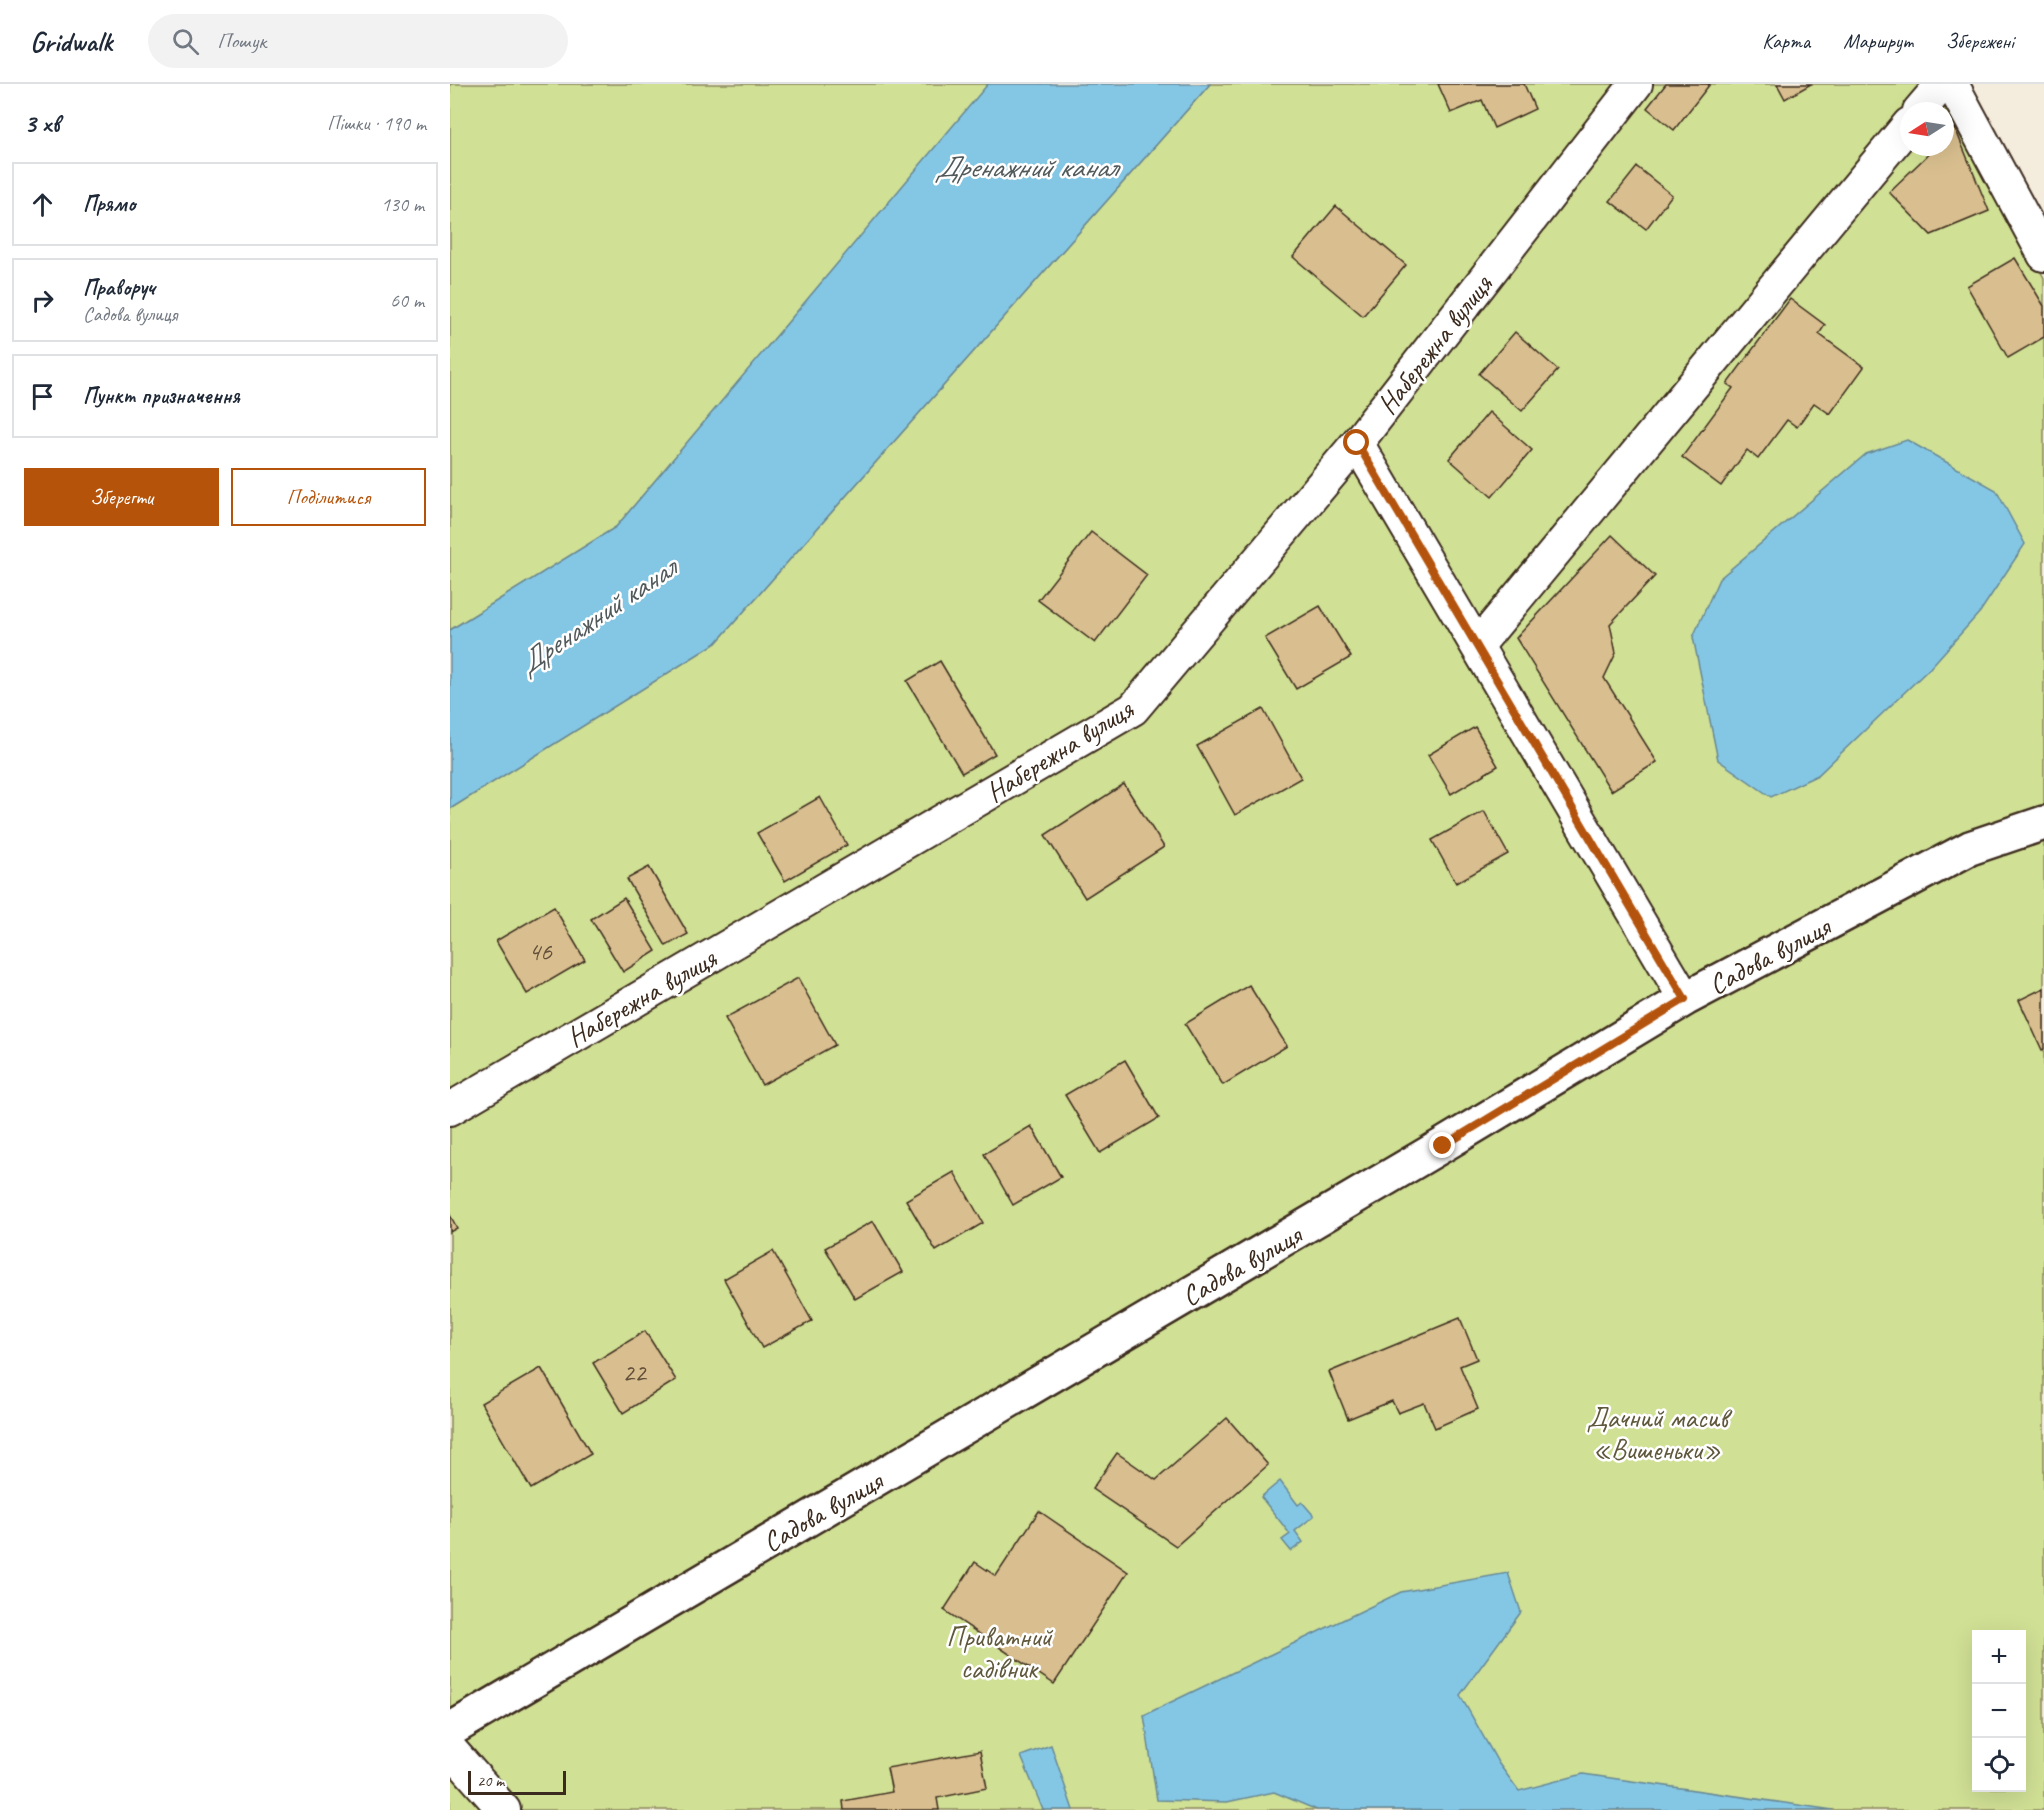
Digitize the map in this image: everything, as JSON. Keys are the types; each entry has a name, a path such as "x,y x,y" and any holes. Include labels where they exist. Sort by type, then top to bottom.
{"street":[{"name":"Набережна вулиця","path":"450,1109 1133,709 1357,443 1636,84"},
{"path":"1927,102 1942,84"},
{"path":"1952,84 2044,255"},
{"path":"1478,645 1900,135"},
{"path":"1357,443 1685,999"},
{"name":"Садова вулиця","path":"450,1730 1443,1146 1685,999 1970,848 2044,824"},
{"path":"450,1749 504,1810"}],"green space":[{"path":"450,84 989,84 616,527 450,630"},
{"path":"1210,84 1942,84 1951,102 1900,102 1900,156 1954,156 1954,107 2044,278 2044,1810 450,1810 450,809 716,643"}],"water":[{"name":"Дренажний канал","path":"988,84 1210,84 716,643 450,809 450,630 616,527"},
{"path":"1907,440 1996,490 2025,544 1980,612 1930,668 1818,775 1771,797 1718,760 1693,637 1719,579 1866,454"},
{"path":"1280,1481 1298,1505 1302,1502 1314,1516 1295,1531 1303,1542 1291,1551 1282,1540 1290,1534 1261,1497"},
{"path":"1508,1573 1521,1612 1460,1695 1499,1764 1519,1791 1583,1774 1833,1810 1317,1810 1274,1792 1227,1802 1157,1800 1144,1715 1401,1592"},
{"path":"1051,1745 1073,1810 1043,1810 1021,1756"}],"building":[{"path":"1438,84 1524,84 1535,109 1494,128 1482,100 1451,113"},
{"path":"1666,84 1710,84 1674,130 1647,108"},
{"path":"1777,84 1811,84 1785,99"},
{"path":"1954,129 1989,211 1931,235 1889,192 1927,156 1954,156"},
{"path":"1637,167 1672,195 1646,229 1610,201"},
{"path":"1336,206 1406,265 1363,316 1293,257"},
{"path":"2015,258 2044,306 2044,337 2008,358 1967,286"},
{"path":"1790,299 1825,325 1819,334 1864,367 1830,414 1814,403 1797,427 1787,420 1758,459 1747,450 1721,486 1682,457 1733,388 1727,384"},
{"path":"1515,332 1558,370 1522,411 1479,374"},
{"path":"1489,412 1532,450 1492,497 1449,459"},
{"path":"1091,532 1147,575 1095,643 1038,600"},
{"path":"1612,535 1655,576 1610,624 1616,653 1604,678 1657,762 1611,791 1516,638"},
{"path":"1320,606 1351,657 1296,689 1265,638"},
{"path":"940,661 995,754 962,773 907,681"},
{"path":"1263,709 1301,778 1235,815 1197,746"},
{"path":"1475,727 1498,766 1451,794 1428,755"},
{"path":"1124,784 1164,847 1085,898 1045,835"},
{"path":"820,797 847,845 785,881 757,833"},
{"path":"1484,811 1508,854 1456,883 1432,840"},
{"path":"649,867 688,934 666,946 627,879"},
{"path":"624,898 656,951 623,972 591,919"},
{"path":"554,907 585,960 527,994 496,941"},
{"path":"798,978 835,1045 762,1085 725,1018"},
{"path":"1249,985 1287,1046 1223,1085 1185,1024"},
{"path":"2044,988 2044,1049 2042,1050 2019,1000"},
{"path":"1125,1060 1159,1118 1100,1153 1065,1095"},
{"path":"1031,1126 1061,1177 1013,1205 984,1154"},
{"path":"954,1172 983,1223 936,1251 906,1200"},
{"path":"450,1215 457,1228 450,1232"},
{"path":"873,1221 903,1272 855,1299 825,1248"},
{"path":"773,1251 812,1321 762,1348 724,1279"},
{"path":"1460,1318 1477,1359 1460,1366 1478,1409 1435,1428 1424,1403 1398,1413 1392,1401 1348,1419 1329,1372"},
{"path":"645,1331 676,1380 623,1413 593,1363"},
{"path":"541,1368 591,1454 531,1489 481,1403"},
{"path":"1227,1418 1268,1465 1176,1546 1092,1489 1117,1453 1156,1480"},
{"path":"1039,1511 1128,1572 1054,1684 944,1610 975,1562 996,1576"},
{"path":"980,1751 987,1788 937,1798 939,1810 844,1810 843,1801 892,1792 887,1768"}],"route":[{"path":"1357,443 1685,999 1443,1146"}],"park label":[{"name":"Дачний масив «Вишеньки»","path":"1657,1433"},
{"name":"Приватний садівник","path":"999,1652"}]}
